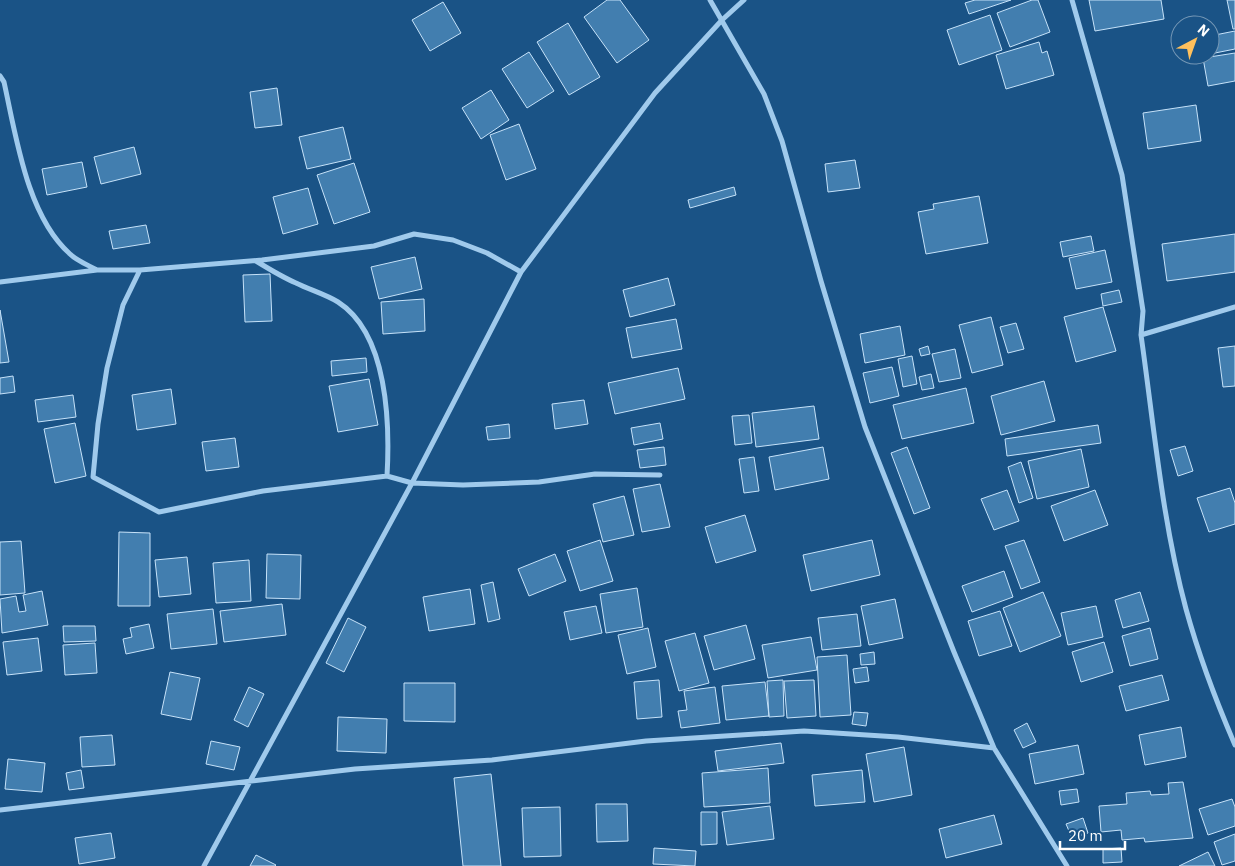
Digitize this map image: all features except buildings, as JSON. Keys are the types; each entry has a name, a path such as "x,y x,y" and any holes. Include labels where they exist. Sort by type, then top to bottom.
{"street":[{"path":"710,0 764,94 778,131 865,427 994,748 1067,866"},
{"path":"204,866 412,483 521,272 655,93 722,20 744,0"},
{"path":"1072,0 1122,174 1142,311 1141,335 1171,538 1186,609 1212,690 1235,745"},
{"path":"0,76 4,82 30,188 52,234 71,255 97,270"},
{"path":"0,282 97,270 140,270 256,260 374,246 414,234 453,240 487,253 521,272"},
{"path":"256,260 282,277 339,303 354,318 367,338 379,362 385,395 388,431 387,476"},
{"path":"140,270 123,305 107,368 98,424 93,477 159,512 262,491 387,476 412,483 493,484 539,482 595,474 660,475"},
{"path":"1141,335 1235,307"},
{"path":"0,810 249,780 492,760 646,741 804,731 898,737 994,748"}]}
